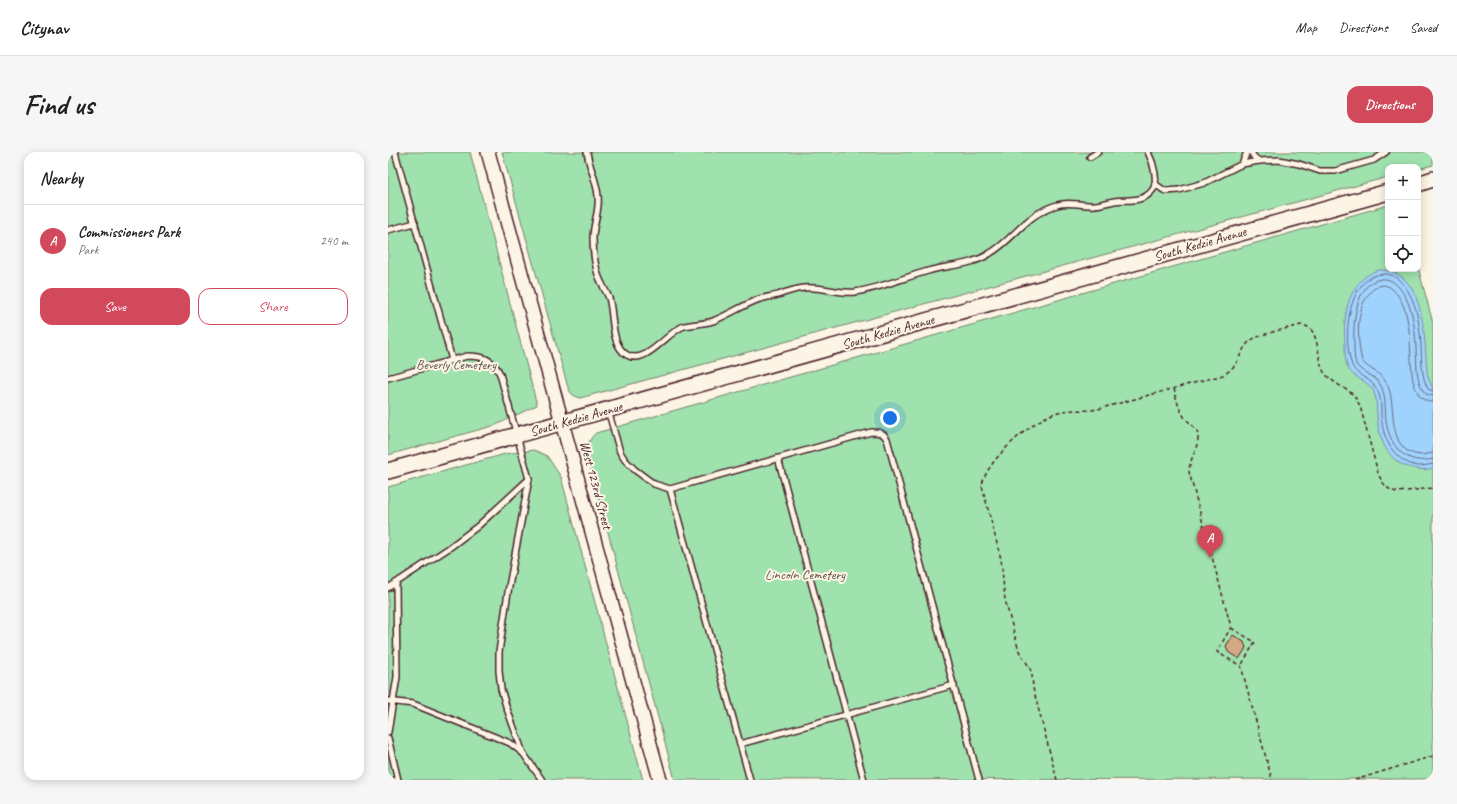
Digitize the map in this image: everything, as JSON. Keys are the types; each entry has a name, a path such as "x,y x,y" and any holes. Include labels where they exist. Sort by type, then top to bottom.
{"main road":[{"path":"1421,183 1433,179"},
{"name":"South Kedzie Avenue","path":"388,470 562,423 1385,193"}],"street":[{"name":"West 123rd Street","path":"488,152 660,780"}],"lane":[{"path":"395,152 452,360"},
{"path":"587,152 598,195 593,238 597,272 609,298 612,323 619,345 627,355 632,356 643,355 678,329 715,320 763,298 803,288 845,293 855,292 929,270 971,262 998,248 1026,222 1040,212 1065,203 1094,205 1142,198 1151,193 1155,184 1152,160 1148,152"},
{"path":"1090,157 1098,152"},
{"path":"1242,164 1247,152"},
{"path":"1251,152 1259,161"},
{"path":"1155,184 1165,191 1179,190 1204,183 1242,164 1259,161 1279,160 1326,172 1365,164 1386,152"},
{"path":"388,230 414,223"},
{"path":"388,378 467,356 479,356 489,360 500,374 529,479 499,652 501,689 523,753"},
{"path":"608,410 620,452 625,460 634,470 654,484 670,489 872,432 881,432 885,435 979,780"},
{"path":"778,458 864,780"},
{"path":"388,588 449,548 478,526 529,479"},
{"path":"670,489 750,780"},
{"path":"388,732 397,678 396,584"},
{"path":"740,744 954,685"},
{"path":"388,701 412,704 510,742 523,753 542,780"},
{"path":"388,738 398,780"}],"path":[{"path":"1057,780 1033,688 1032,674 1030,668 1019,651 1005,600 1001,559 982,486 982,481 987,472 1007,447 1025,431 1049,415 1057,412 1098,409 1223,375 1234,368 1247,345 1256,337 1305,325 1309,327 1314,336 1321,364 1325,373 1328,377 1354,395 1360,406 1381,482 1391,491 1397,492 1433,488"},
{"path":"1174,388 1180,410 1196,430 1198,435 1195,451 1189,465 1189,472 1231,627 1255,642 1241,666"},
{"path":"1231,627 1217,652 1241,666 1272,780"},
{"path":"1355,780 1433,756"}],"green space":[{"name":"Beverly Cemetery","path":"388,152 470,152 537,405 496,425 388,455"},
{"path":"502,152 1433,152 1433,165 1421,168 1421,164 1385,164 1385,178 580,398 573,395 568,387"},
{"name":"Lincoln Cemetery","path":"1385,206 1385,272 1419,272 1433,323 1433,779 675,780 586,451 592,437 596,433"},
{"path":"534,450 547,456 561,477 643,780 388,780 388,487 505,454"}],"water":[{"path":"1378,270 1394,272 1405,280 1414,292 1419,307 1423,324 1427,374 1433,391 1433,468 1430,469 1406,466 1388,452 1379,430 1376,399 1373,390 1354,375 1347,366 1345,357 1346,311 1353,291 1359,282"}],"building":[{"path":"1233,635 1244,642 1246,648 1239,659 1228,652 1226,646"}],"place":[{"name":"Commissioners Park","path":"1210,558"}]}
